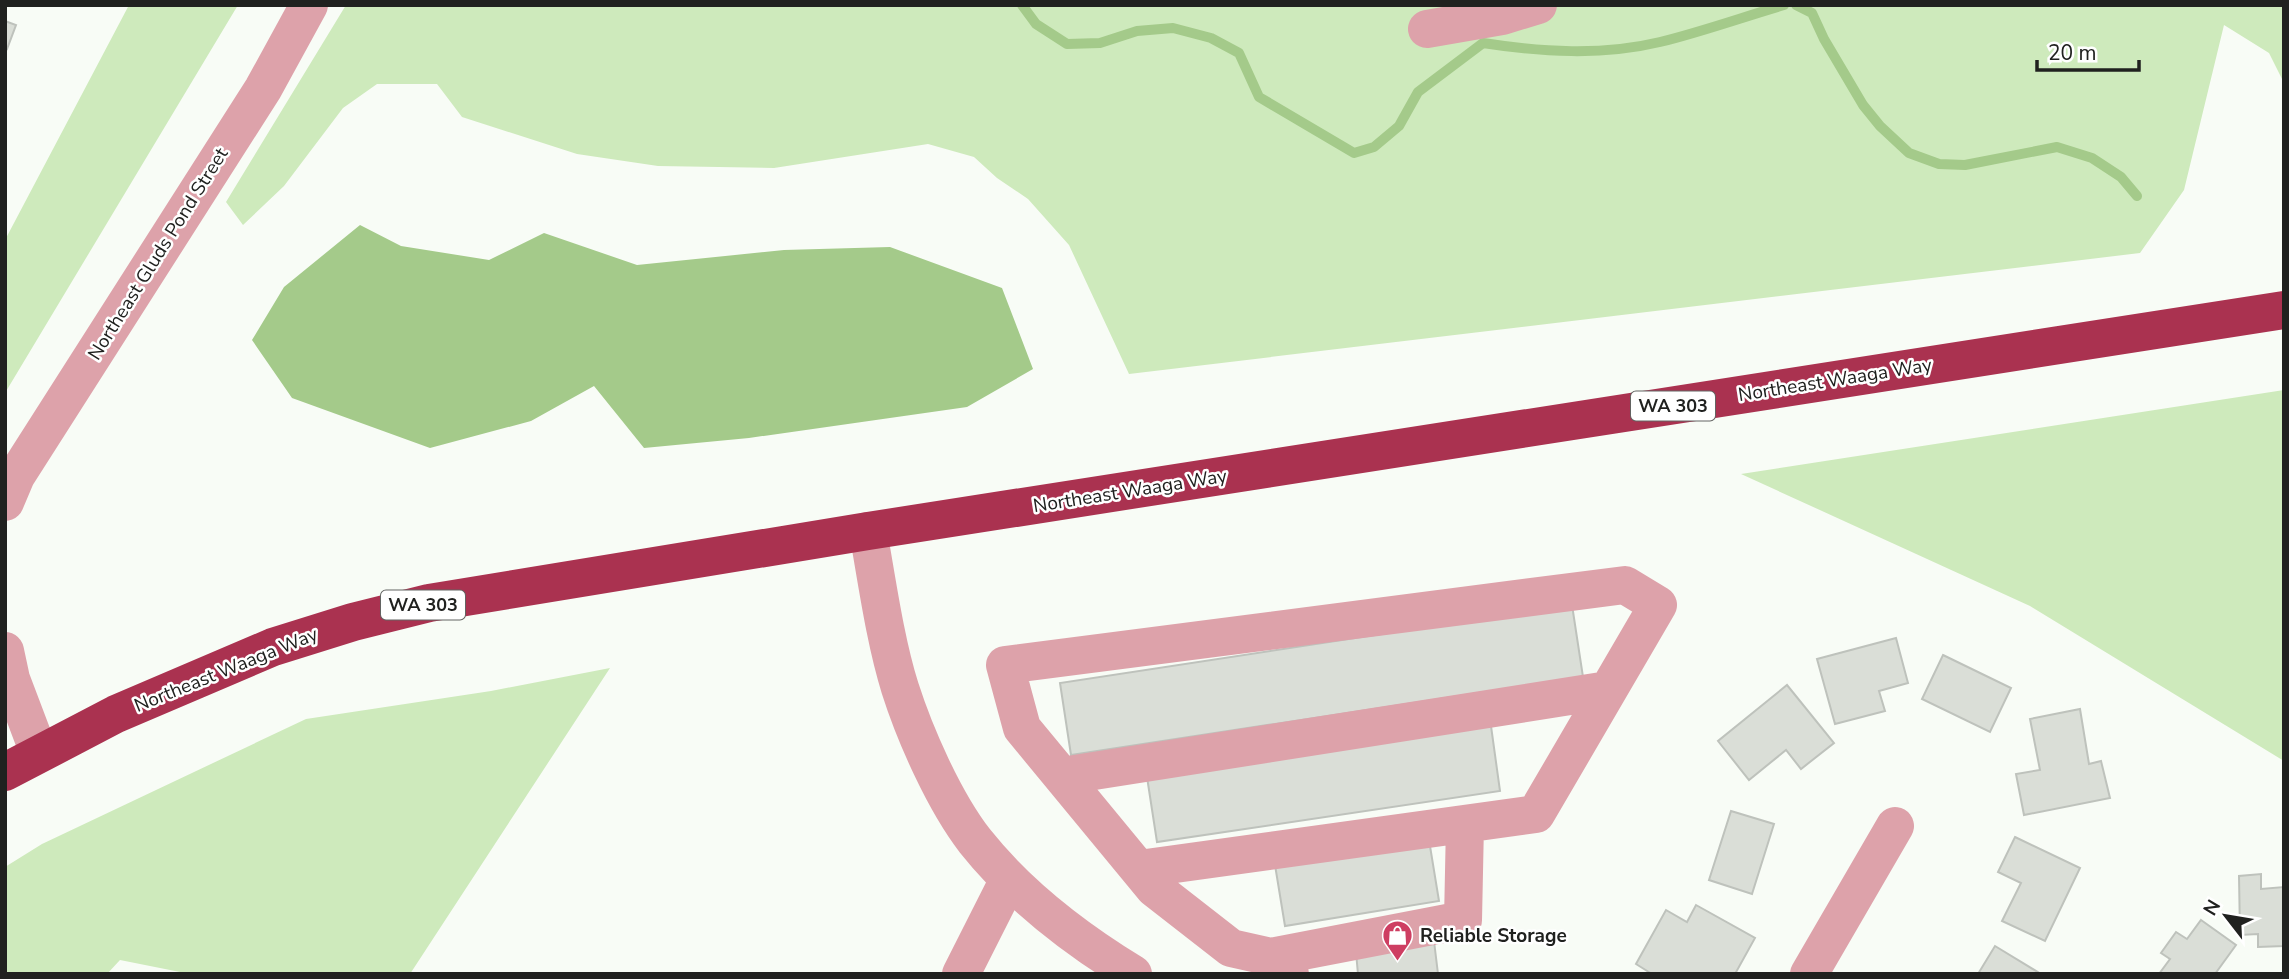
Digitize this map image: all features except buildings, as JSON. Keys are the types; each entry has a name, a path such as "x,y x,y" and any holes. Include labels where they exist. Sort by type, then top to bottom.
{"highway":[{"name":"Northeast Waaga Way","path":"5,772 116,714 273,647 353,622 429,603 867,531 2284,310"}],"street":[{"name":"Northeast Gluds Pond Street","path":"5,502 16,475 263,89 309,5"},
{"path":"1427,29 1502,16 1538,5"},
{"path":"867,531 900,686 916,732 967,829 1009,879 1088,946 1133,974"},
{"path":"1139,869 1536,814 1658,605 1625,585 1005,666 1022,728 1154,888 1231,948 1280,965 1463,920 1465,824"},
{"path":"5,651 11,679 39,753"},
{"path":"1062,776 1608,690"},
{"path":"1809,974 1895,826"},
{"path":"961,974 1009,879"}],"shaded area":[{"path":"129,5 238,5 5,393 5,240"},
{"path":"346,5 2284,5 2284,83 2269,53 2224,25 2184,190 2140,253 1129,374 1069,245 1028,199 997,178 974,157 928,144 774,168 658,166 577,154 462,117 437,84 377,84 343,108 284,186 243,225 226,202"},
{"path":"360,225 401,246 489,260 544,233 637,265 784,250 890,247 1002,288 1033,369 967,407 749,438 644,448 594,386 531,421 430,448 292,398 252,340 284,287"},
{"path":"2284,390 2284,761 2030,606 1741,474"},
{"path":"610,668 410,974 190,974 120,960 107,974 5,974 5,867 42,844 306,719 491,691"}],"waterway":[{"path":"1022,5 1036,24 1067,44 1100,43 1137,31 1173,28 1211,38 1239,53 1259,97 1354,153 1374,147 1399,126 1418,92 1483,43 1549,50 1616,49 1675,38 1784,5"},
{"path":"1796,5 1812,13 1824,39 1863,105 1880,126 1909,153 1939,164 1965,165 2057,147 2092,158 2121,177 2137,196"}],"place":[{"name":"Reliable Storage","path":"1397,963"}]}
